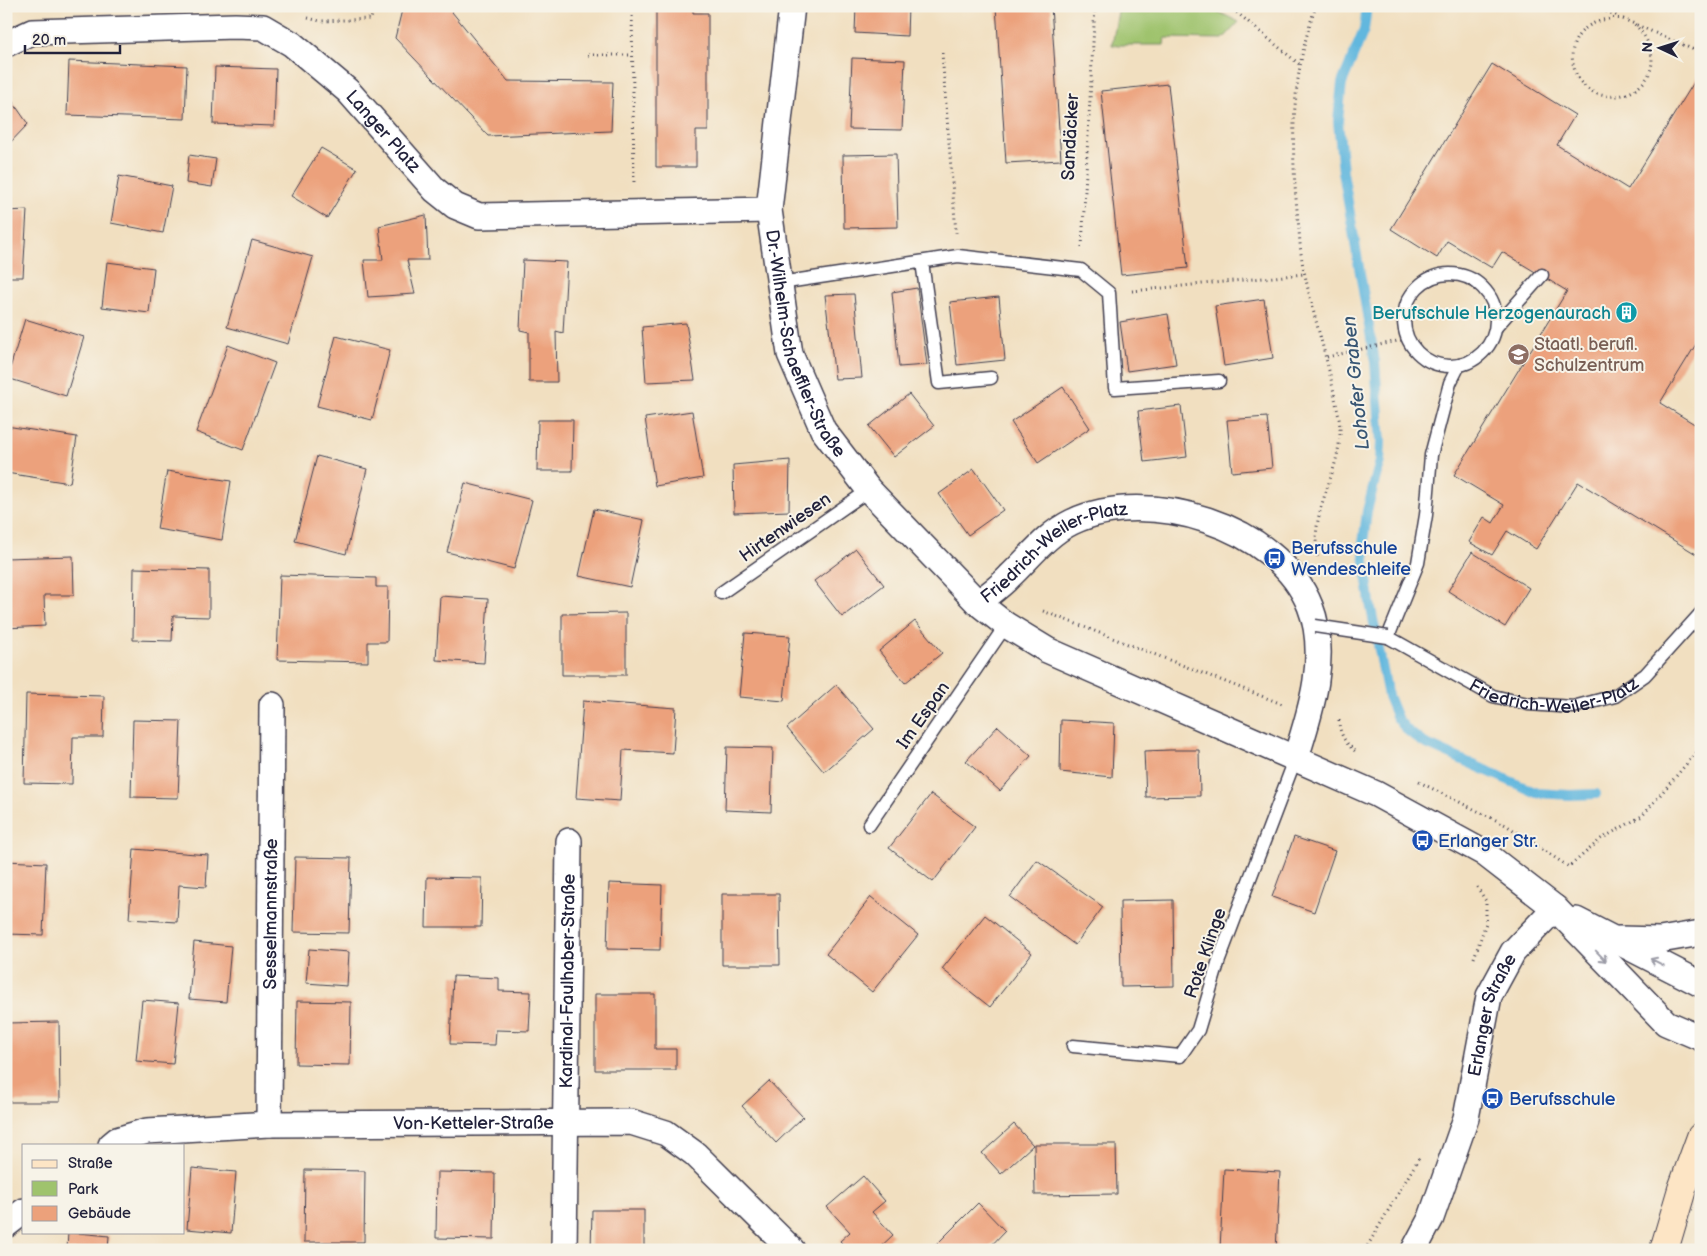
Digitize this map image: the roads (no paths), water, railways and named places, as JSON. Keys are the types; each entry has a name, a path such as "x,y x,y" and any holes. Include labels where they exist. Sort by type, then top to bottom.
{"street":[{"name":"Dr.-Wilhelm-Schaeffler-Straße","path":"788,14 769,210 790,354 823,430 869,490 978,603"},
{"name":"Langer Platz","path":"6,44 32,32 234,26 263,27 292,44 348,91 435,190 455,206 479,216 769,210"},
{"name":"Friedrich-Weiler-Platz","path":"1296,758 1310,715 1317,662 1315,626 1310,606 1299,587 1261,545 1220,524 1174,512 1144,509 1120,509 1073,521 1054,532 1009,578 978,603 1006,625 1047,650 1376,794 1470,845 1555,908"},
{"name":"Sesselmannstraße","path":"269,1124 272,705"},
{"name":"Kardinal-Faulhaber-Straße","path":"564,1250 569,841"},
{"path":"1555,908 1611,939 1701,984"},
{"path":"1555,908 1666,1023 1701,1038"},
{"name":"Erlanger Straße","path":"1414,1250 1430,1218 1466,1118 1489,996 1513,952 1555,908"},
{"path":"1611,939 1660,940 1701,933"},
{"name":"Von-Ketteler-Straße","path":"113,1144 117,1140 147,1131 269,1124 565,1120 631,1122 666,1133 695,1154 792,1250"},
{"path":"1664,1250 1682,1189 1701,1138"},
{"path":"6,1225 22,1213"}],"lane":[{"path":"780,283 958,256 1081,270 1109,293 1115,388 1218,381"},
{"path":"922,262 939,383 991,378"},
{"path":"1450,273 1462,275 1477,282 1488,294 1495,308 1496,327 1491,342 1481,355 1467,364 1451,367 1421,358 1406,339 1404,312 1410,296 1420,284 1434,276 1450,273"},
{"path":"1496,327 1542,276"},
{"path":"1388,637 1418,563 1426,515 1431,455 1450,383 1459,365"},
{"name":"Hirtenwiesen","path":"720,593 869,490"},
{"name":"Friedrich-Weiler-Platz","path":"1315,626 1388,637 1493,696 1528,704 1573,707 1615,696 1645,675 1701,613"},
{"name":"Im Espan","path":"868,825 1006,625"},
{"name":"Rote Klinge","path":"1073,1046 1180,1056 1198,1030 1219,960 1296,758"}],"waterway":[{"name":"Lohofer Graben","path":"1367,6 1364,30 1342,83 1338,121 1343,172 1375,362 1381,442 1380,461 1367,511 1363,544 1370,603 1388,696 1397,718 1407,730 1422,742 1537,793 1596,794"}],"place":[{"name":"Berufschule Herzogenaurach","path":"1627,313"},
{"name":"Staatl. berufl. Schulzentrum","path":"1518,354"},
{"name":"Berufsschule Wendeschleife","path":"1275,558"},
{"name":"Erlanger Str.","path":"1422,841"},
{"name":"Berufsschule","path":"1493,1099"}]}
